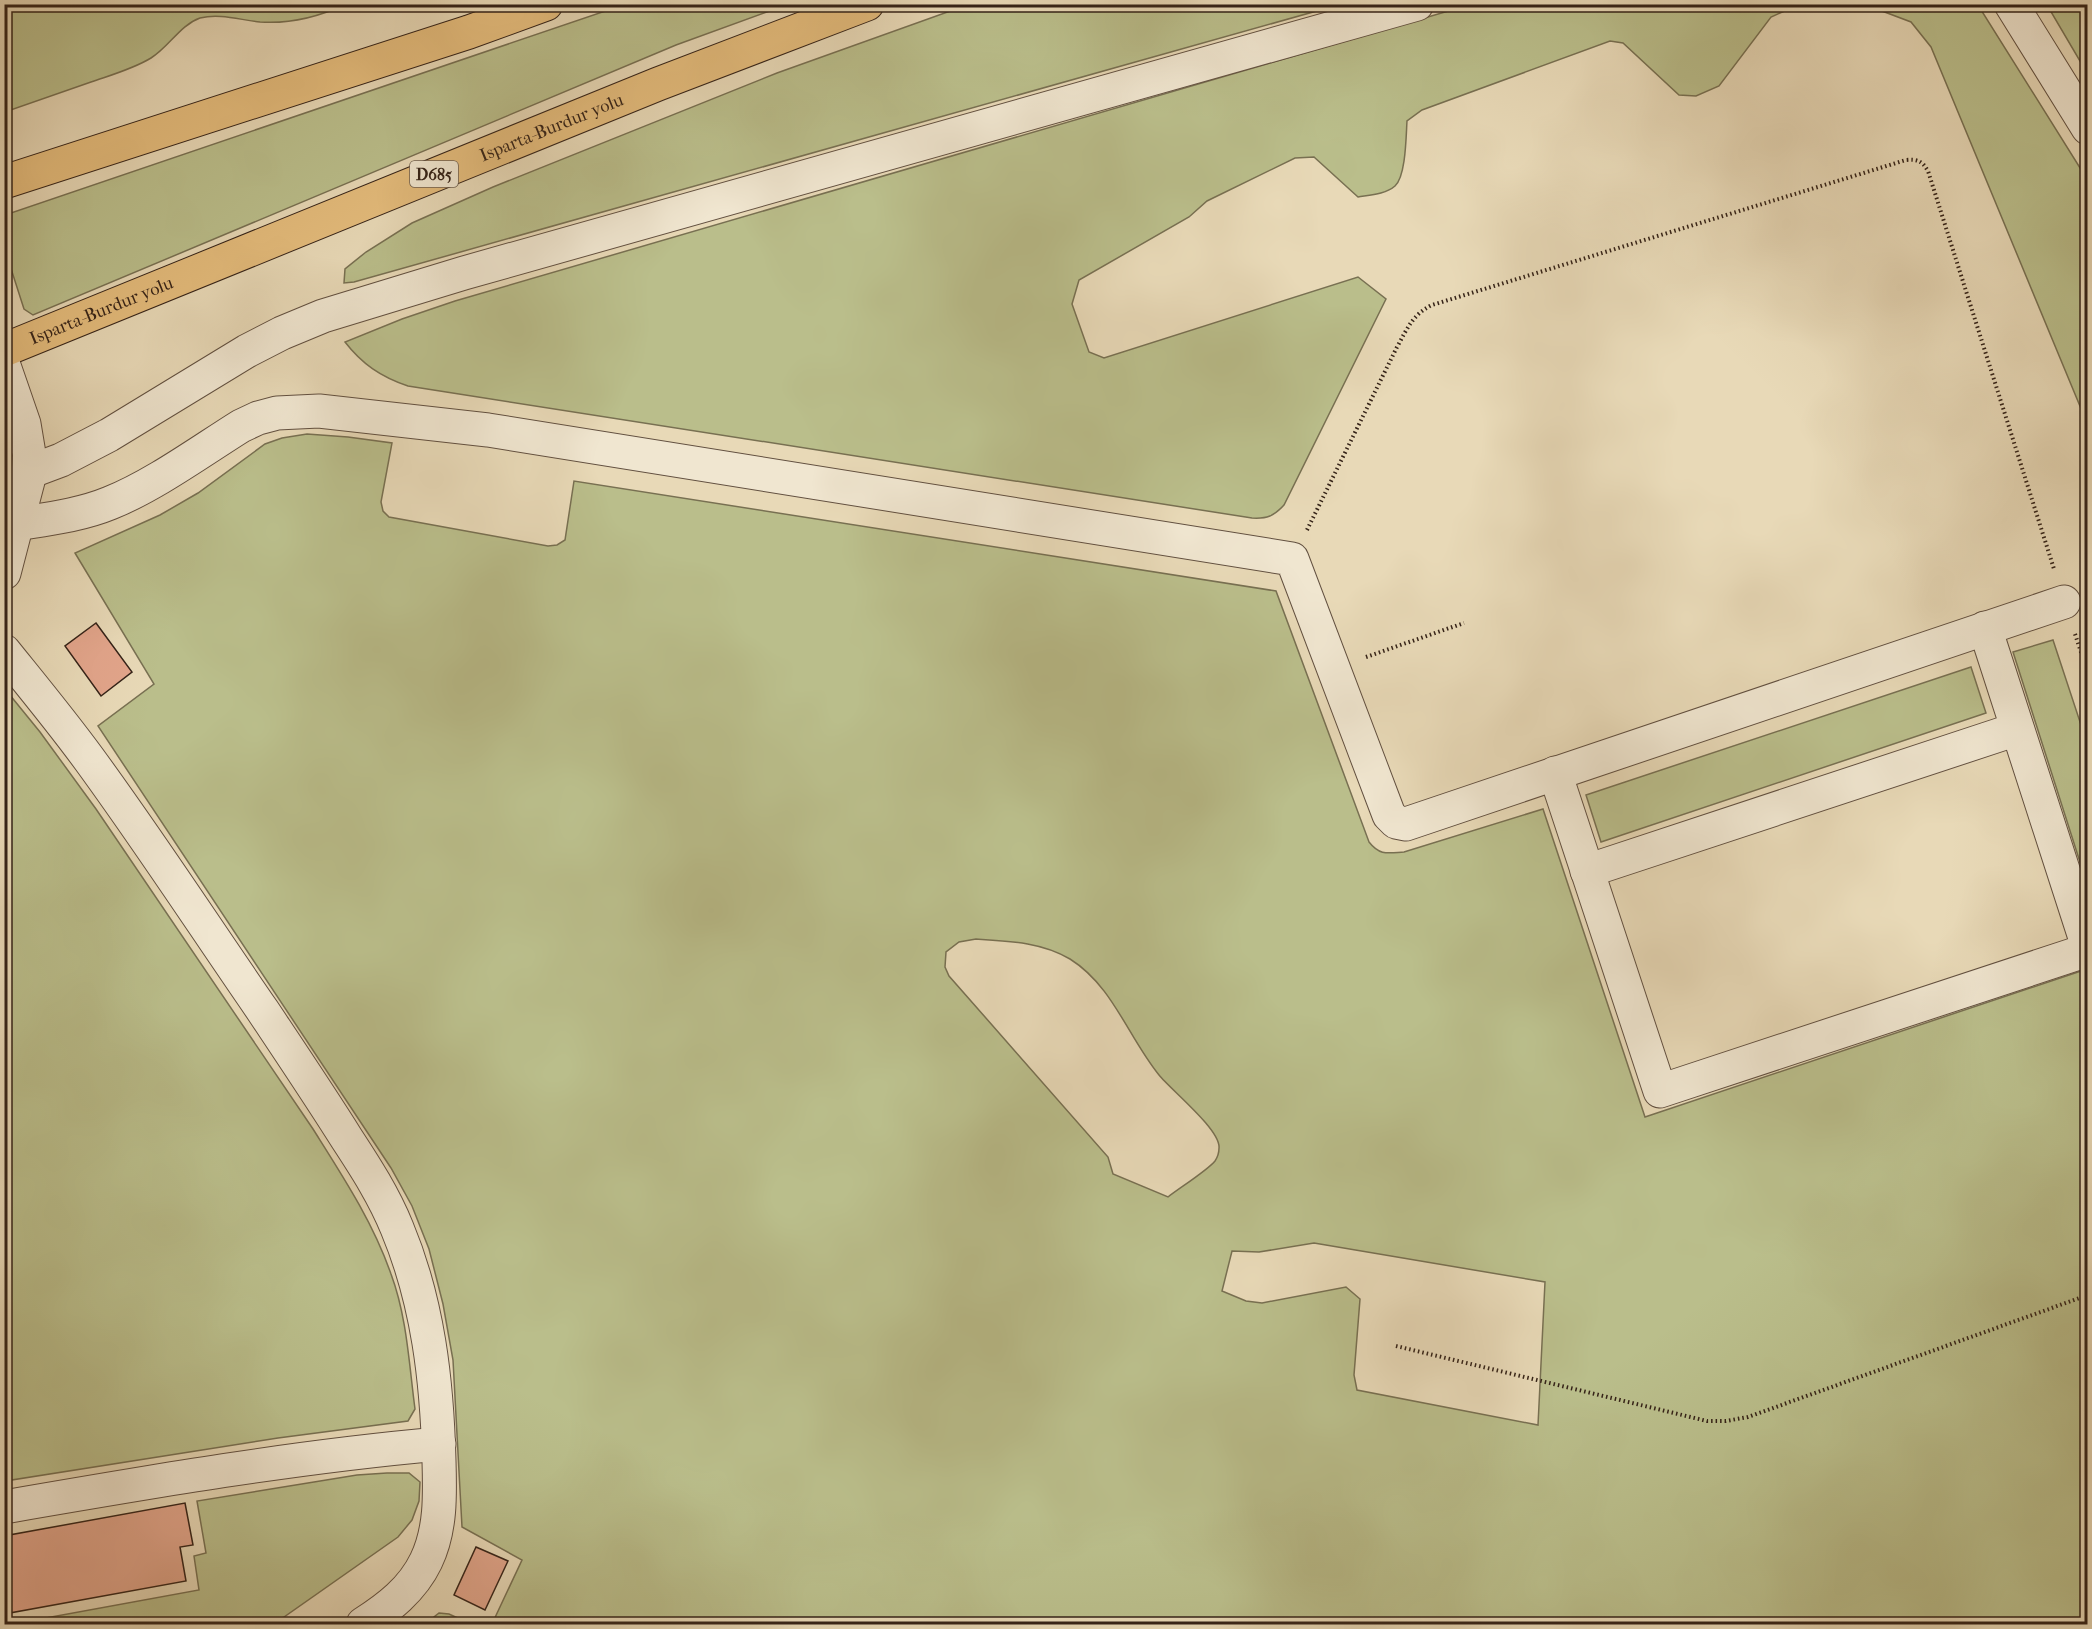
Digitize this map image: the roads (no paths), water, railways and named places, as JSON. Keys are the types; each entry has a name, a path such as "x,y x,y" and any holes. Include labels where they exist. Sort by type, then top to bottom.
{"highway":[{"path":"4,182 470,32 546,4"},
{"name":"Isparta-Burdur yolu","path":"4,350 647,88 867,4"}],"street":[{"path":"29,472 83,450 247,351 323,315 1417,4"},
{"path":"2012,4 2088,128"},
{"path":"4,366 24,424 29,454 28,481 11,534 4,573"},
{"path":"11,534 110,504 135,492 241,426 258,418 277,413 319,411 488,430 1292,559 1389,815 1395,822 1406,824 2064,602"},
{"path":"1555,773 1660,1091 2088,949 1985,628"},
{"path":"4,651 88,758 135,824 321,1097 383,1196 397,1227 421,1300 430,1342 438,1444 440,1492 438,1520 434,1541 425,1563 410,1587 389,1607 363,1624"},
{"path":"1587,871 2017,729"},
{"path":"4,1507 276,1462 438,1444"}]}
